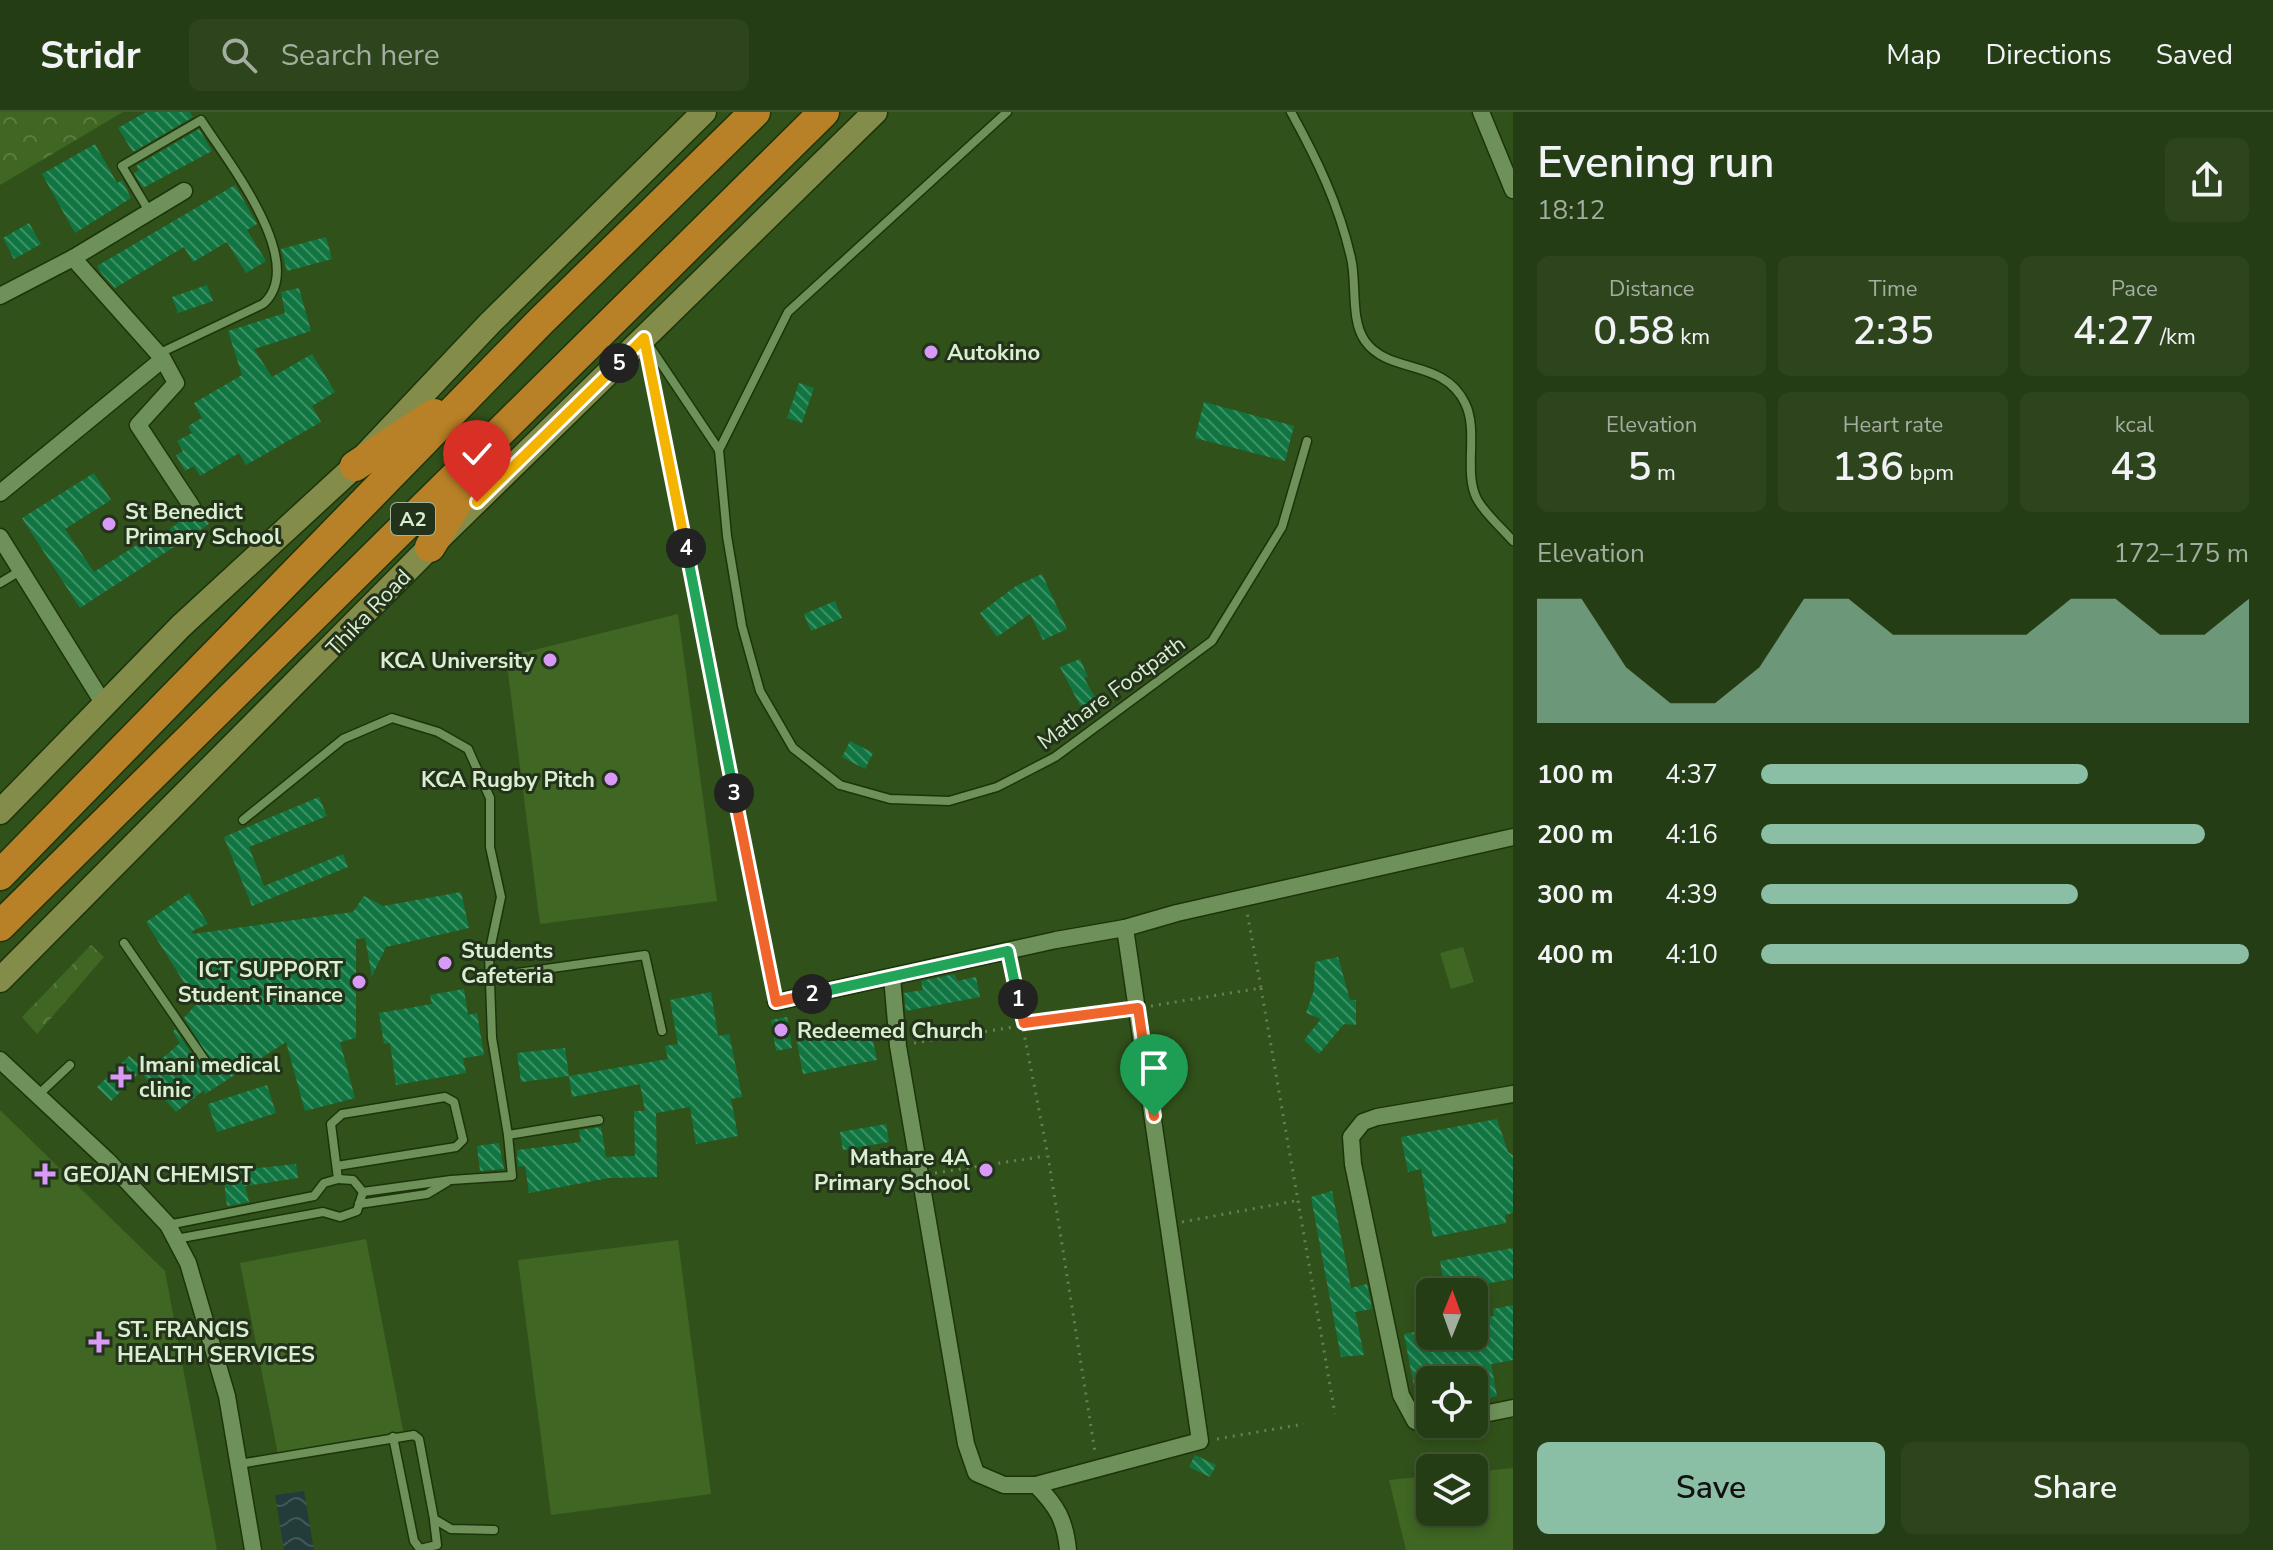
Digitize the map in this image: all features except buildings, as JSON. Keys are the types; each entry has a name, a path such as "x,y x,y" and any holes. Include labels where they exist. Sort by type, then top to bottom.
{"highway":[{"name":"A2","path":"0,875 337,534 477,386 755,112"},
{"name":"Thika Road","path":"0,926 369,566 499,430 824,112"},
{"path":"355,466 477,386"},
{"path":"430,547 499,430"}],"main road":[{"path":"0,812 181,626 355,466 490,323 704,112"},
{"name":"Thika Road","path":"0,980 430,547 875,112"}],"street":[{"path":"1481,112 1513,190"},
{"path":"0,296 73,258 184,191"},
{"path":"73,258 160,356 176,383 138,425 192,507"},
{"path":"0,493 160,356"},
{"path":"0,537 105,706"},
{"path":"776,1002 1125,928 1244,897 1513,837"},
{"path":"892,977 898,1046 966,1444 976,1473 1004,1485 1036,1485 1200,1441 1125,928"},
{"path":"0,1060 108,1161 172,1232 198,1295 227,1396 253,1550"},
{"path":"1416,1421 1401,1395 1353,1164 1351,1137 1363,1122 1377,1117 1513,1094"},
{"path":"1488,1413 1513,1408"},
{"path":"1036,1485 1056,1505 1065,1523 1068,1550"}],"lane":[{"path":"719,450 788,312 1007,112"},
{"path":"1291,112 1324,174 1340,217 1352,261 1364,340 1376,352 1448,380 1461,395 1468,408 1475,497 1513,541"},
{"path":"149,212 122,166 201,120 266,221 277,274 270,298 263,304 160,356"},
{"name":"Mathare Footpath","path":"644,338 719,450 727,536 742,626 760,691 793,748 840,785 890,799 949,801 997,787 1055,757 1212,641 1282,527 1307,441"},
{"path":"0,583 21,570"},
{"path":"243,820 343,739 392,718 438,732 468,749 490,798 490,847 501,897 489,954 492,1038 512,1176 451,1180 363,1192"},
{"path":"124,943 206,1062"},
{"path":"489,977 645,955 662,1031"},
{"path":"38,1095 70,1065"},
{"path":"337,1166 456,1147 463,1140 454,1102 445,1097 342,1114 331,1124 338,1179"},
{"path":"508,1135 599,1120"},
{"path":"172,1232 314,1196 324,1183 338,1179 353,1180 363,1192"},
{"path":"359,1204 427,1194 451,1180"},
{"path":"172,1232 323,1212 340,1217 357,1211 363,1192"},
{"path":"314,1196 323,1212"},
{"path":"239,1464 407,1434 419,1439 437,1545 420,1549 414,1541 393,1437"},
{"path":"434,1519 451,1529 494,1530"}],"path":[{"path":"644,338 776,1002"},
{"path":"1244,897 1300,1200 1335,1414"},
{"path":"1008,951 1048,1156 1097,1468"},
{"path":"898,1046 1024,1023 1261,988"},
{"path":"919,1176 1048,1156"},
{"path":"1170,1224 1300,1200"},
{"path":"1200,1441 1304,1424"}],"green space":[{"path":"0,112 123,112 0,185"},
{"name":"KCA Rugby Pitch","path":"678,614 717,901 540,924 506,657"},
{"path":"91,945 104,957 37,1034 22,1017"},
{"path":"1463,947 1474,982 1451,989 1440,953"},
{"path":"0,1110 165,1271 217,1550 0,1550"},
{"path":"366,1239 404,1435 279,1459 240,1263"},
{"path":"678,1240 711,1494 551,1515 518,1260"},
{"path":"1513,1468 1513,1550 1406,1550 1389,1480 1416,1477 1416,1526 1488,1526 1488,1471"}],"water":[{"path":"304,1491 314,1550 284,1550 275,1495"}],"place":[{"name":"Autokino","path":"931,352"},
{"name":"St Benedict Primary School","path":"109,524"},
{"name":"KCA University","path":"550,660"},
{"name":"KCA Rugby Pitch","path":"611,779"},
{"name":"Students Cafeteria","path":"445,963"},
{"name":"ICT SUPPORT Student Finance","path":"359,982"},
{"name":"Redeemed Church","path":"781,1030"},
{"name":"Imani medical clinic","path":"121,1077"},
{"name":"Mathare 4A Primary School","path":"986,1170"},
{"name":"GEOJAN CHEMIST","path":"45,1174"},
{"name":"ST. FRANCIS HEALTH SERVICES","path":"99,1342"}],"route":[{"path":"477,502 644,338 776,1002 1008,951 1024,1023 1138,1008 1154,1116"}]}
